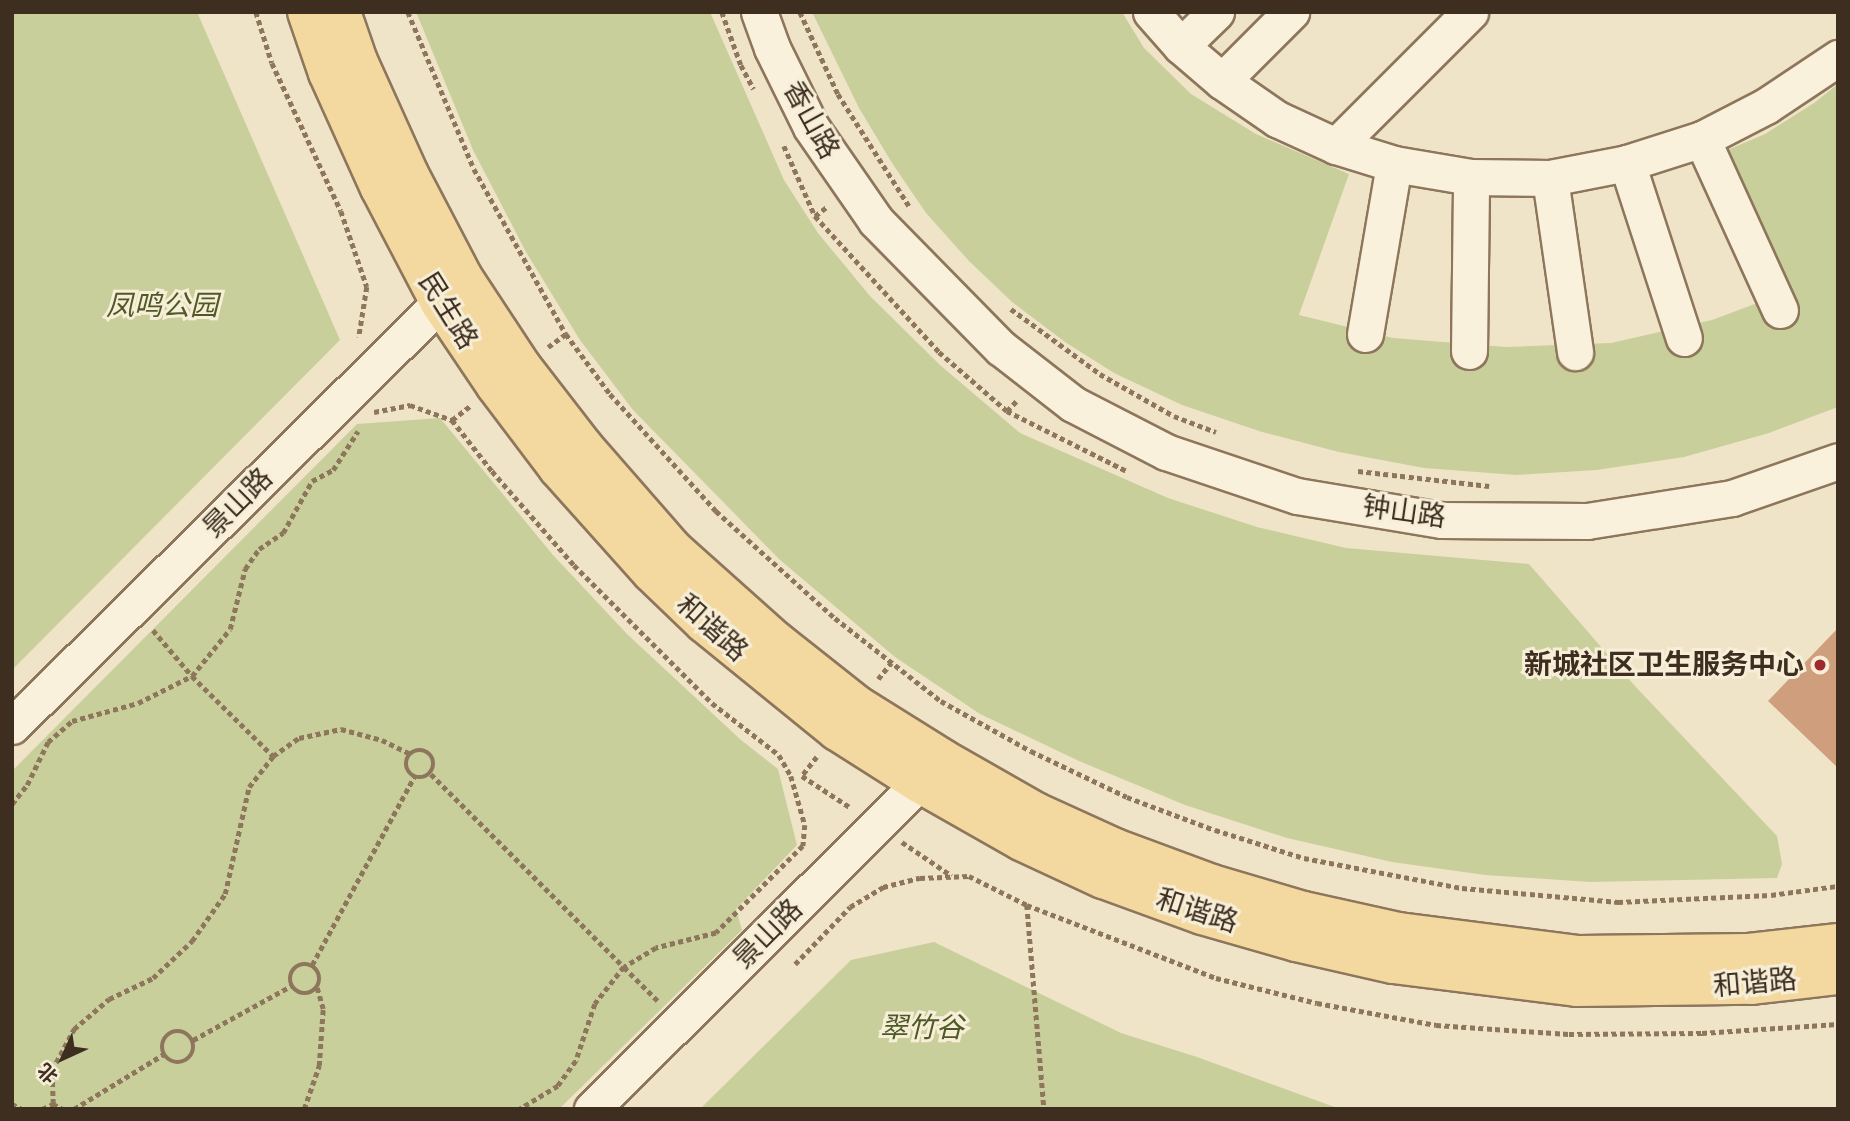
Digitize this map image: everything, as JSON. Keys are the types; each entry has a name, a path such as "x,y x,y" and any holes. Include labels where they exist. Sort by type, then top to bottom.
{"main road":[{"name":"民生路","path":"307,12 328,73 374,176 452,291"},
{"name":"民生路","path":"341,12 358,61 409,174 452,291 496,386 558,468 662,560"},
{"name":"和谐路","path":"662,560 766,675 837,731 1036,812 1115,848 1212,884 1399,932 1578,955 1749,953 1838,943"},
{"name":"和谐路","path":"931,771 1021,841 1103,879 1202,915 1282,938 1394,964 1577,987 1666,989 1752,985 1838,975"}],"street":[{"name":"香山路","path":"759,12 772,48 811,127 876,221 1001,348"},
{"path":"1151,12 1181,46 1222,81 1277,119 1336,146 1394,164 1471,177 1549,178 1627,163 1702,139 1766,106 1838,58"},
{"path":"1181,46 1216,12"},
{"path":"1222,81 1291,12"},
{"path":"1336,146 1469,12"},
{"path":"1702,139 1780,310"},
{"path":"1627,163 1684,338"},
{"path":"1365,334 1394,164"},
{"path":"1469,351 1471,177"},
{"path":"1549,178 1574,352"},
{"name":"景山路","path":"12,726 452,291"},
{"name":"钟山路","path":"1001,348 1073,404 1166,452 1297,496 1441,520 1587,521 1732,498 1838,461"},
{"name":"景山路","path":"592,1109 931,771"}],"path":[{"path":"256,12 272,63 341,211"},
{"path":"408,12 474,169 566,334 610,394 716,511 835,618 942,701 1031,751 1127,797 1215,830 1304,858 1462,888 1618,902 1771,895 1838,886"},
{"path":"800,12 838,94 880,164 918,215"},
{"path":"1009,307 1100,374 1174,416 1224,436"},
{"path":"369,413 410,405 452,420 492,471 574,565 712,703 779,755 791,776 805,825 803,846 716,933 656,948 624,967 595,1004 576,1061 558,1086 520,1109"},
{"path":"12,804 27,785 48,742 72,720 138,703 192,676 230,629 245,569 259,549 282,533 312,481 333,470 363,423"},
{"path":"1353,470 1495,487"},
{"path":"133,606 192,676 273,755"},
{"path":"53,1104 52,1070 74,1029 109,999 153,978 192,941 225,894 249,787 273,755 299,738 341,729 382,740 411,754 424,751 431,754 435,766 431,774 426,778 414,777"},
{"path":"411,754 406,764 414,777"},
{"path":"431,774 679,1022"},
{"path":"312,965 414,777"},
{"path":"1027,905 1044,1109"},
{"path":"303,1109 319,1066 323,1009 317,988 320,973 312,965 302,964 292,971 292,986 299,993 307,994 317,988"},
{"path":"193,1040 292,986"},
{"path":"173,1032 185,1033 193,1040 194,1052 183,1062 172,1062 163,1054 164,1041 173,1032"},
{"path":"74,1109 163,1054"},
{"path":"12,1104 22,1109"},
{"path":"42,1109 53,1104"},
{"path":"53,1104 63,1109"}],"green space":[{"name":"凤鸣公园","path":"12,12 197,12 340,340 12,670"},
{"path":"416,12 710,12 784,180 818,233 870,296 940,365 1020,433 1168,498 1257,527 1346,548 1529,564 1635,686 1777,836 1782,864 1777,878 1590,882 1485,875 1392,862 1287,838 1185,805 1079,761 980,714 895,657 780,560 633,410 580,340 526,252 473,150"},
{"path":"812,12 1122,12 1144,48 1191,94 1256,134 1349,174 1299,315 1393,338 1506,347 1611,343 1712,320 1784,293 1723,152 1765,134 1814,103 1838,84 1838,407 1769,433 1684,457 1597,470 1516,475 1424,468 1339,452 1262,432 1182,405 1114,373 1065,342 1012,302 969,261 926,213 892,163 859,108"},
{"path":"440,418 553,555 627,634 741,740 778,769 797,845 736,909 742,930 559,1109 12,1109 12,771 357,424"},
{"name":"翠竹谷","path":"934,942 1121,1033 1197,1057 1340,1109 700,1109 851,960"}],"building":[{"name":"新城社区卫生服务中心","path":"1838,628 1838,768 1768,701"}],"place":[{"name":"新城社区卫生服务中心","path":"1820,665"}]}
